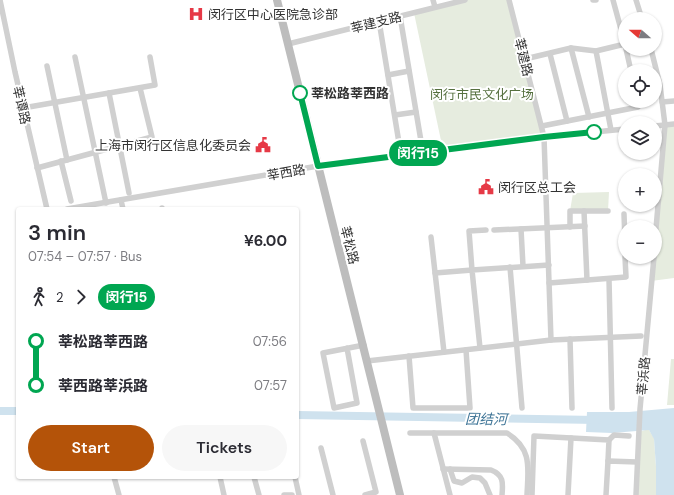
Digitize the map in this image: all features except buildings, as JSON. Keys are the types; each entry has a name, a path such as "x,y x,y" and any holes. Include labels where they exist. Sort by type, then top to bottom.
{"main road":[{"name":"莘松路","path":"277,0 378,401 400,495"}],"street":[{"name":"莘谭路","path":"0,0 23,108 47,207"},
{"path":"433,0 435,7"},
{"name":"莘建支路","path":"288,44 465,0"},
{"name":"莘建路","path":"509,0 544,137 551,340"},
{"path":"613,0 618,18"},
{"path":"636,0 640,12"},
{"path":"400,16 423,153"},
{"path":"379,21 401,155"},
{"path":"525,59 571,48 596,51 618,46"},
{"path":"571,48 589,117"},
{"path":"596,51 611,130"},
{"path":"550,54 567,121"},
{"path":"75,57 106,202"},
{"path":"23,108 155,85 150,57"},
{"path":"47,66 71,201"},
{"path":"388,75 409,71"},
{"path":"37,168 152,137 140,88"},
{"path":"109,93 129,193"},
{"path":"657,220 665,124 662,102 674,101"},
{"path":"542,126 633,108"},
{"path":"395,115 416,112"},
{"path":"662,125 674,124"},
{"name":"莘西路","path":"78,207 318,166 618,129"},
{"path":"121,200 123,207"},
{"path":"570,227 570,211 608,211"},
{"path":"584,211 587,280"},
{"path":"624,214 624,220"},
{"path":"494,230 585,226"},
{"path":"521,229 523,266"},
{"path":"480,348 469,231 486,230"},
{"path":"431,238 444,352"},
{"path":"549,284 626,278 625,264"},
{"name":"莘浜路","path":"636,495 640,409 653,264"},
{"path":"435,273 549,265"},
{"path":"510,267 522,408"},
{"path":"609,279 612,408"},
{"path":"367,361 551,340 641,336"},
{"path":"570,339 572,408"},
{"path":"347,348 357,403 334,408 323,353 347,348 364,345"},
{"path":"409,356 414,408 470,408 466,350"},
{"path":"410,433 507,433 517,440 524,451 528,462 527,495"},
{"path":"434,433 450,495"},
{"path":"532,495 534,436 609,440 614,436 629,436"},
{"path":"568,495 571,438"},
{"path":"606,495 609,440"},
{"path":"364,441 376,492 365,495"},
{"path":"321,448 333,495"},
{"path":"608,461 638,462"},
{"path":"443,469 491,470 497,472 503,481 502,495 486,495"},
{"path":"450,470 454,481 462,483 472,477 480,478 485,483 490,495"},
{"path":"115,479 119,495"},
{"path":"220,479 224,495"},
{"path":"255,479 259,495"},
{"path":"295,479 299,495"},
{"path":"285,495 292,495"}],"green space":[{"name":"闵行市民文化广场","path":"465,0 509,0 544,137 443,150 414,13"},
{"path":"674,124 674,278 651,281 654,264 662,264 662,220 657,220 657,212 662,212 661,168 665,125"},
{"path":"609,192 608,211 570,211 573,193"},
{"path":"671,359 674,359 674,405 667,405"},
{"path":"649,430 654,438 656,495 635,495 639,432"}],"water":[{"path":"674,408 674,495 656,495 654,439 649,430 612,433 586,432 587,412 629,412"}],"waterway":[{"name":"团结河","path":"0,411 16,411"},
{"name":"团结河","path":"299,415 597,420"}],"bus line":[{"name":"闵行15","path":"300,93 318,166 594,132"}],"place":[{"name":"闵行区中心医院急诊部","path":"196,14"},
{"name":"莘松路莘西路","path":"300,93"},
{"name":"上海市闵行区信息化委员会","path":"263,145"},
{"name":"闵行区总工会","path":"486,187"}]}
